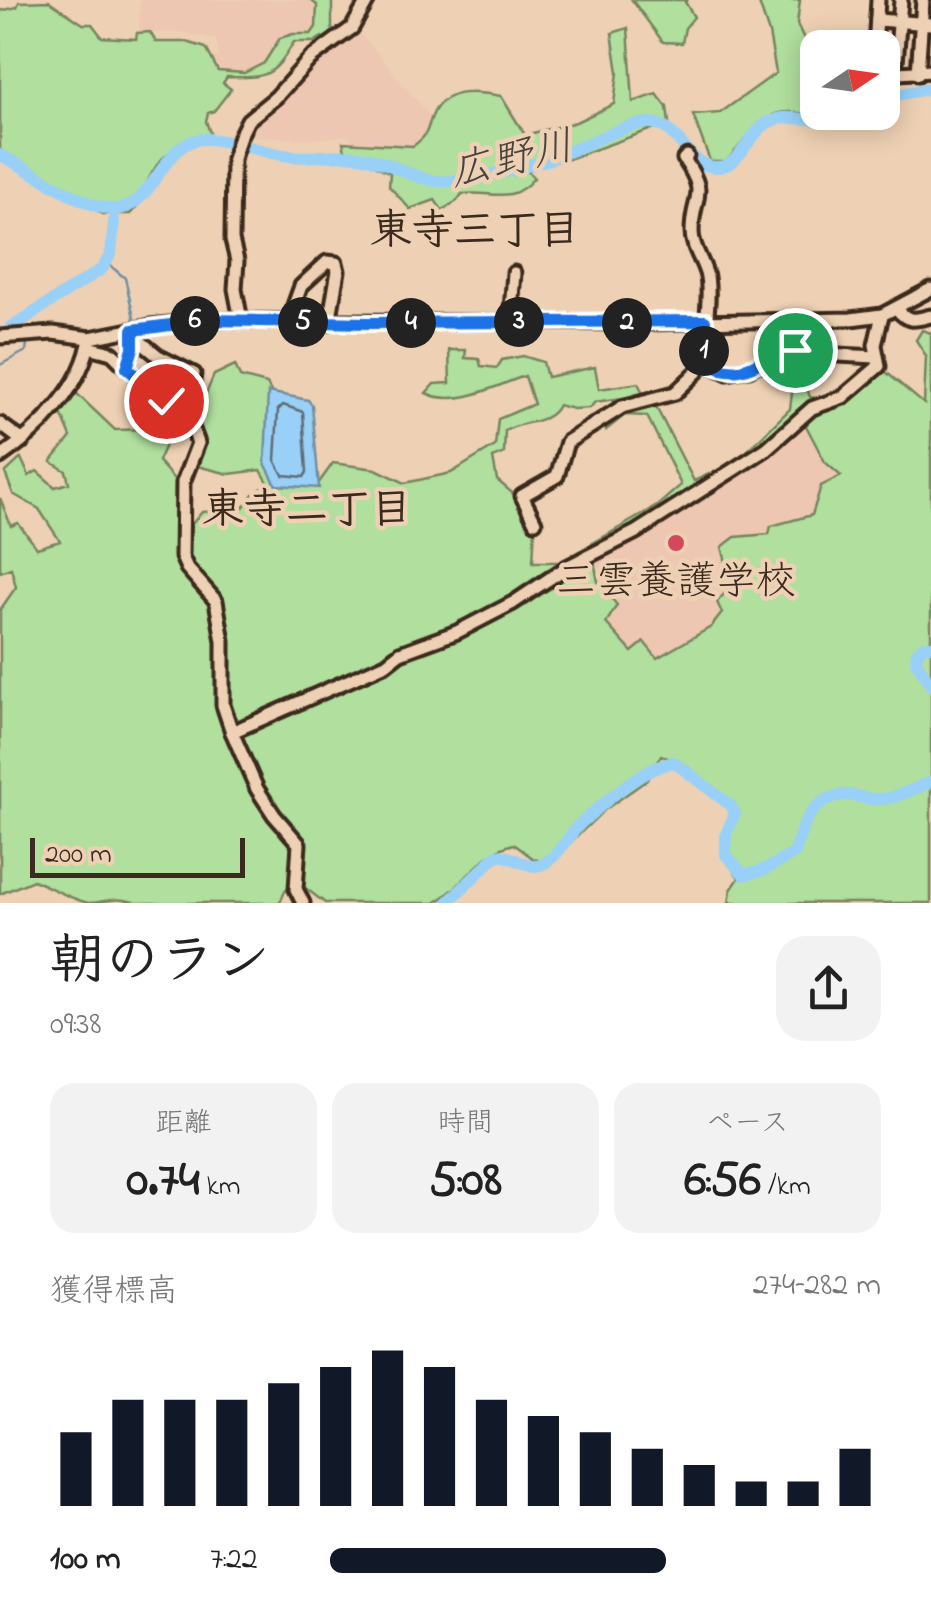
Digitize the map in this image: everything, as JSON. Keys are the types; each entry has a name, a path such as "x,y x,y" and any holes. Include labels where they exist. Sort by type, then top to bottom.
{"street":[{"path":"241,320 232,240 232,159 240,136 248,120 276,97 311,58 352,28 368,0"},
{"path":"876,30 878,0"},
{"path":"897,30 901,0"},
{"path":"900,74 925,73 924,0"},
{"path":"877,20 926,24"},
{"path":"534,522 522,496 557,476 567,442 622,407 675,392 706,363 708,282 692,229 699,188 697,177 684,159 688,156"},
{"path":"288,322 301,286 327,262 336,263 338,271 329,323"},
{"path":"510,322 514,273"},
{"path":"90,343 171,323 241,320 646,323 882,316 931,289"},
{"path":"897,309 911,320 931,316"},
{"path":"232,732 513,603 568,567 636,532 766,449 812,408 843,397 879,366 876,358 882,316"},
{"path":"127,368 134,333"},
{"path":"134,333 158,356 194,374 192,388 166,401"},
{"path":"0,337 53,334 90,343 112,353 190,422 198,442 183,482 180,547 187,568 216,601 223,641 222,704 257,790 299,844 296,890 303,903"},
{"path":"0,457 23,440 81,372 90,343"},
{"path":"706,363 728,374 795,350 876,358"},
{"path":"0,424 23,440"}],"shaded area":[{"path":"140,0 316,0 316,29 312,36 279,37 264,62 244,74 224,74 214,69 213,57 219,57 216,39 178,32 139,33"},
{"path":"356,28 435,122 430,133 415,146 353,141 347,136 248,136 258,119 283,98 316,60 347,40"},
{"name":"三雲養護学校","path":"805,420 843,476 813,516 771,537 725,547 734,588 727,614 715,628 658,663 632,656 602,623 590,559"}],"green space":[{"path":"310,0 332,0 332,33 327,41 322,37 314,42 294,42 274,69 260,76 227,77 223,83 231,89 208,113 206,121 211,136 169,152 157,165 130,214 103,214 0,159 0,11 17,7 19,2 49,1 83,24 92,24 102,37 136,39 137,33 150,32 156,42 187,42 206,48 218,71 244,73 264,63 280,38 311,34 316,27 317,5"},
{"path":"632,0 687,0 694,17 685,28 682,43 663,42"},
{"path":"758,0 800,0 800,113 773,115 726,161 710,161 693,115 720,113 776,73"},
{"path":"628,28 633,102 657,94 667,107 669,123 566,160 524,167 534,178 517,192 462,194 442,210 435,200 410,209 389,186 390,173 365,160 347,159 343,142 413,146 425,134 440,104 464,93 501,96 525,135 576,122 614,104 618,72 612,33"},
{"path":"922,330 931,333 931,903 729,903 739,878 724,845 737,810 688,767 661,755 647,780 603,811 549,863 534,859 514,844 502,848 434,903 325,903 300,884 285,891 280,903 137,903 115,899 88,903 33,880 0,894 0,610 16,587 11,568 0,572 0,498 11,526 18,523 37,548 60,541 39,509 13,494 5,473 21,458 29,476 37,471 55,487 69,483 66,471 51,462 71,437 58,406 73,390 115,430 155,429 166,443 158,461 180,486 181,521 190,526 202,512 242,509 253,494 269,484 261,470 229,474 193,465 201,435 193,424 214,375 235,365 240,377 267,384 318,484 333,463 376,469 405,483 451,473 495,446 498,419 534,404 525,376 463,397 426,393 434,384 450,383 449,350 466,350 465,358 479,359 481,366 497,368 502,360 523,356 543,362 547,377 595,367 599,389 638,383 644,395 595,402 590,408 558,405 542,419 505,431 504,453 493,458 497,480 517,497 535,526 533,562 560,562 657,506 681,485 647,416 625,415 606,430 601,421 621,405 655,405 694,481 709,474 711,481 593,555 598,582 617,605 606,623 632,652 644,642 657,658 711,627 722,613 717,602 732,585 722,547 735,537 769,534 771,526 812,515 821,486 841,476 825,462 803,420 756,454 716,477 714,474 746,452 790,409 792,393 775,363 786,359 799,366 810,397 841,402 880,367 924,404 926,356 916,340"}],"water":[{"path":"268,392 308,400 312,405 319,488 276,485 265,463"}],"waterway":[{"name":"広野川","path":"900,94 931,88"},
{"name":"広野川","path":"0,155 70,194 109,209 125,208 138,200 167,161 191,141 229,142 290,156 358,156 427,179 452,181 531,165 627,127 649,123 674,135 693,157 719,167 735,159 766,124 776,119 800,119"},
{"path":"10,328 102,269 111,254 114,221"},
{"path":"107,263 125,278 134,318 110,328"},
{"path":"0,365 26,351 28,337"},
{"path":"931,646 917,652 916,661 931,685"},
{"path":"447,903 497,855 542,865 612,796 649,771 674,762 735,813 726,834 726,855 744,875 764,870 795,853 805,823 826,800 848,795 885,799 931,782"}],"place":[{"name":"三雲養護学校","path":"676,543"}],"district":[{"name":"東寺三丁目","path":"475,232"},
{"name":"東寺二丁目","path":"307,511"}],"route":[{"path":"166,401 127,368 135,337 133,330 208,320 705,321 706,363 728,374 795,350"}]}
